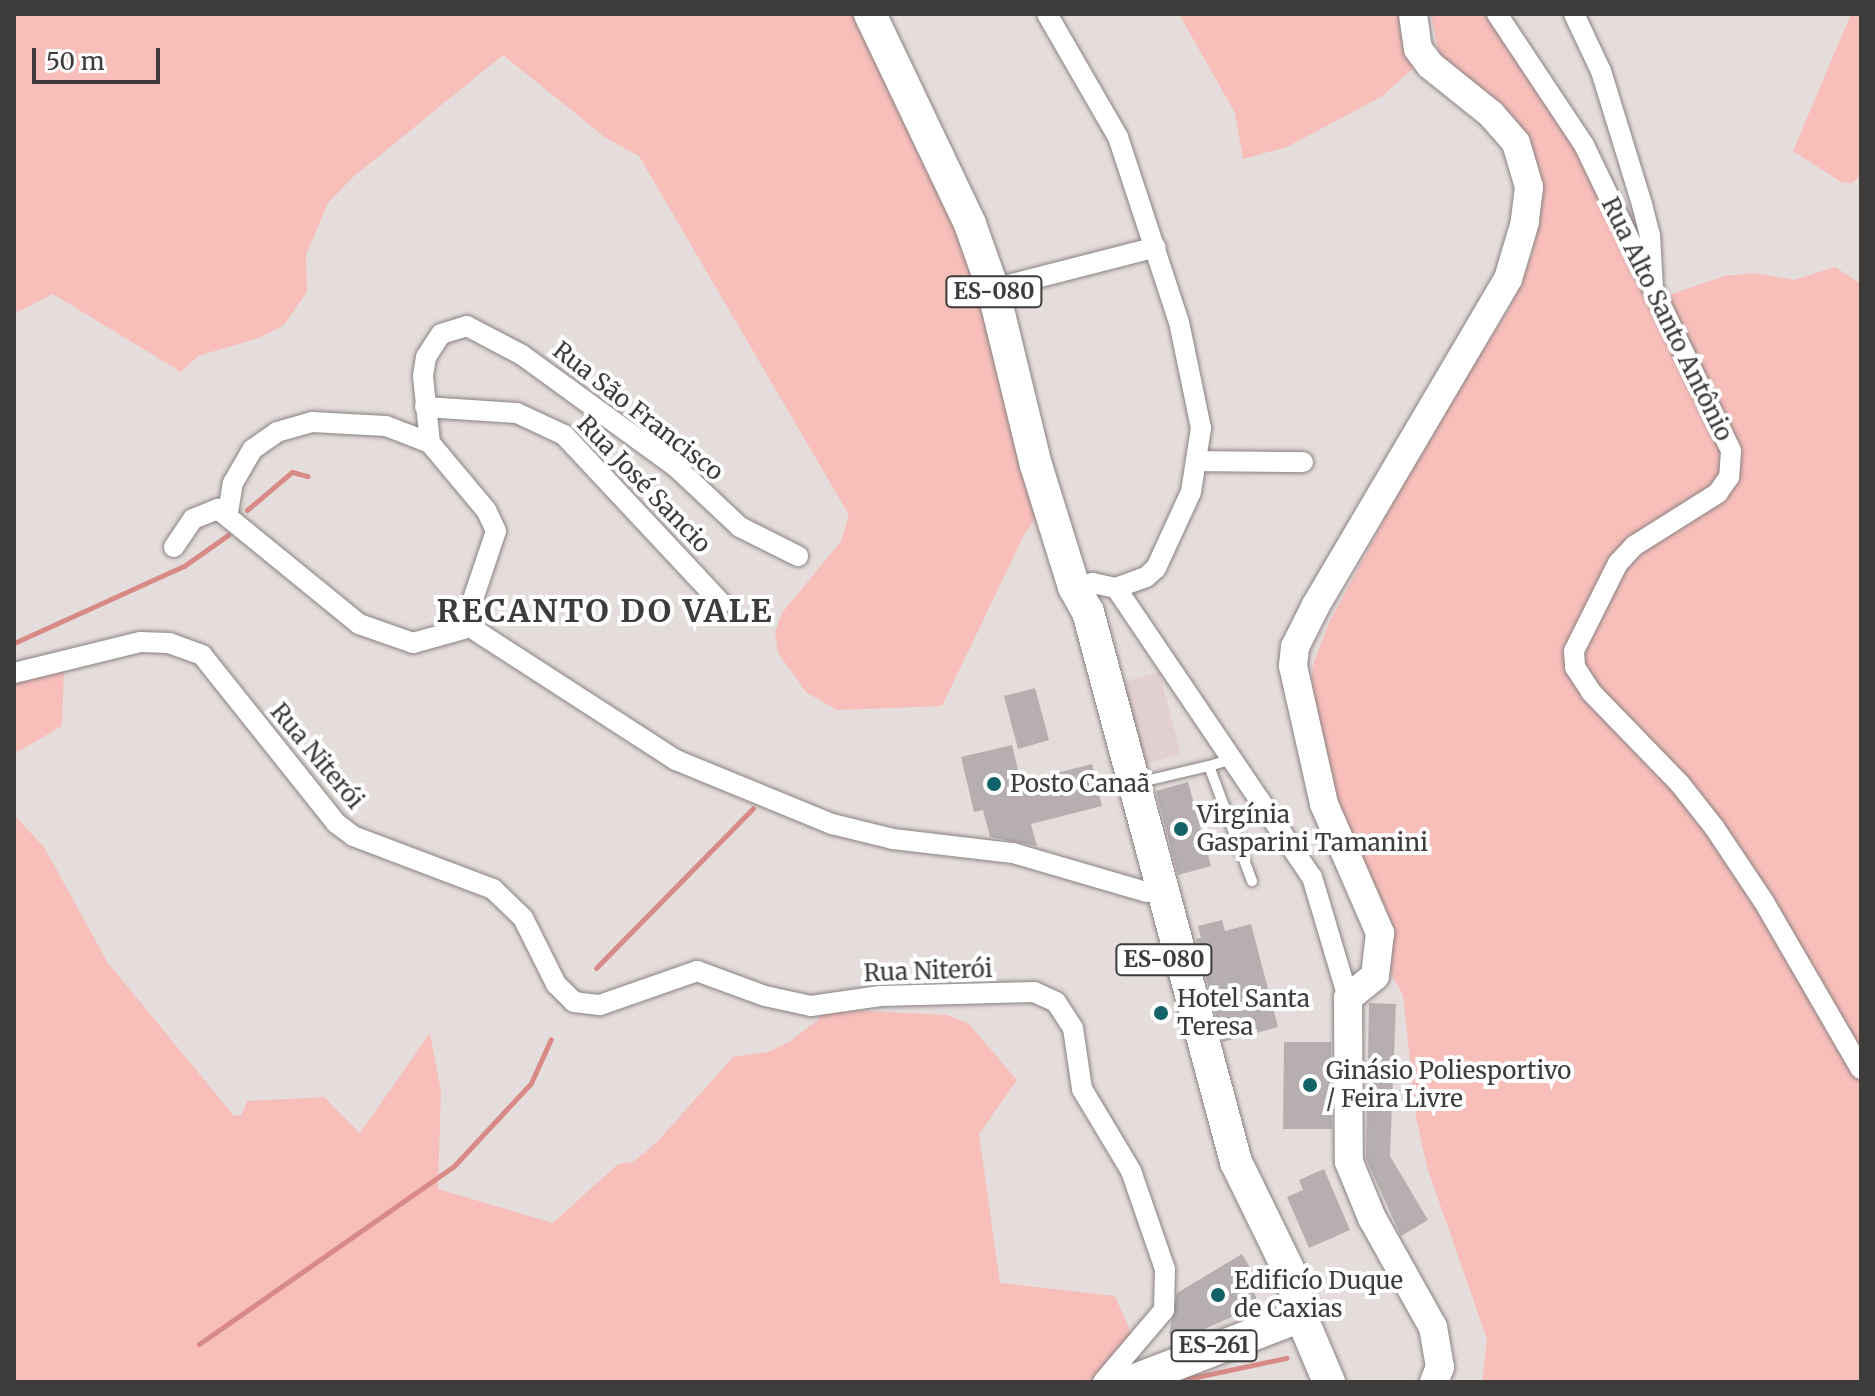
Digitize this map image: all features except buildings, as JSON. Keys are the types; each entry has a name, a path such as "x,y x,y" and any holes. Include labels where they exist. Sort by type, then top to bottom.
{"main road":[{"name":"ES-080","path":"870,14 970,224 993,289 1036,465 1074,587 1088,612 1236,1162 1291,1275 1301,1316"},
{"name":"ES-080","path":"1074,587 1073,617 1225,1182 1276,1283 1301,1316"},
{"name":"ES-261","path":"1130,1382 1301,1316"},
{"path":"1301,1316 1329,1382"}],"street":[{"path":"1047,14 1118,137 1156,247 1194,381 1201,428 1199,461 1166,554 1146,577 1116,588 1093,583 1074,587"},
{"path":"1348,998 1375,976 1380,933 1324,804 1297,698 1295,647 1508,279 1528,202 1527,169 1516,143 1491,114 1430,65 1418,49 1413,14"},
{"name":"Rua Alto Santo Antônio","path":"1497,14 1584,145 1653,297 1726,434 1729,477 1706,503 1634,546 1618,563 1574,651 1575,667 1591,692 1680,784 1714,827 1764,902 1861,1069"},
{"path":"1574,14 1601,71 1647,225 1653,297"},
{"path":"993,289 1156,247"},
{"name":"Rua São Francisco","path":"425,407 424,366 441,334 467,326 484,333 675,466 740,527 798,556"},
{"path":"425,407 430,443"},
{"name":"Rua José Sancio","path":"425,407 517,413 564,435 721,603"},
{"path":"174,547 184,528 201,512 228,513 306,585 359,624 413,643 453,635 467,625 496,531 486,510 430,443 386,426 312,422 277,432 253,449 233,483 228,513"},
{"path":"1199,461 1303,462"},
{"path":"1116,588 1312,877 1348,998 1349,1162 1372,1218 1433,1327 1440,1367 1434,1382"},
{"path":"467,625 676,760 832,824 893,839 1013,853 1146,892"},
{"name":"Rua Niterói","path":"14,673 140,642 169,643 202,655 336,823 353,836 493,889 523,918 556,984 574,1002 600,1005 697,971 765,996 811,1006 880,996 1034,992 1056,1002 1073,1028 1082,1089 1131,1171 1165,1269 1164,1310 1103,1382"}],"lane":[{"path":"1133,784 1232,759"},
{"path":"1209,766 1252,881"}],"shaded area":[{"path":"14,14 861,14 957,210 1041,510 1024,535 942,706 837,710 806,692 778,653 775,632 782,613 841,541 849,515 639,156 606,138 503,55 352,178 328,203 306,255 307,292 284,325 259,338 198,356 181,372 53,294 14,314"},
{"path":"1179,14 1409,14 1419,63 1381,97 1287,147 1243,159 1235,113"},
{"path":"1431,14 1503,14 1663,297 1725,276 1754,273 1794,280 1835,267 1861,284 1861,1382 1482,1382 1487,1339 1427,1167 1416,1117 1403,995 1380,954 1341,835 1309,703 1313,665 1329,623 1444,408 1510,308 1533,252 1541,199 1534,153 1519,125 1440,59"},
{"path":"1851,14 1861,14 1861,175 1852,183 1841,182 1793,151"},
{"path":"64,671 62,726 14,754 14,681"},
{"path":"1159,672 1181,754 1138,766 1116,684"},
{"path":"14,815 44,847 108,963 234,1116 242,1115 247,1101 324,1097 360,1133 430,1033 441,1091 438,1189 553,1223 618,1164 633,1162 657,1142 733,1057 768,1052 789,1042 818,1020 823,1009 947,1015 969,1024 1017,1080 979,1134 1000,1283 1115,1296 1134,1340 1092,1382 14,1382"}],"waterway":[{"path":"247,510 292,472 307,476"},
{"path":"14,643 184,566 228,535"},
{"path":"596,968 753,808"},
{"path":"199,1344 454,1166 531,1083 551,1039"},
{"path":"1173,1382 1286,1358"}],"place":[{"name":"Posto Canaã","path":"994,784"},
{"name":"Virgínia Gasparini Tamanini","path":"1181,829"},
{"name":"Hotel Santa Teresa","path":"1161,1013"},
{"name":"Ginásio Poliesportivo / Feira Livre","path":"1310,1085"},
{"name":"Edificío Duque de Caxias","path":"1218,1295"}],"district":[{"name":"RECANTO DO VALE","path":"605,611"}]}
